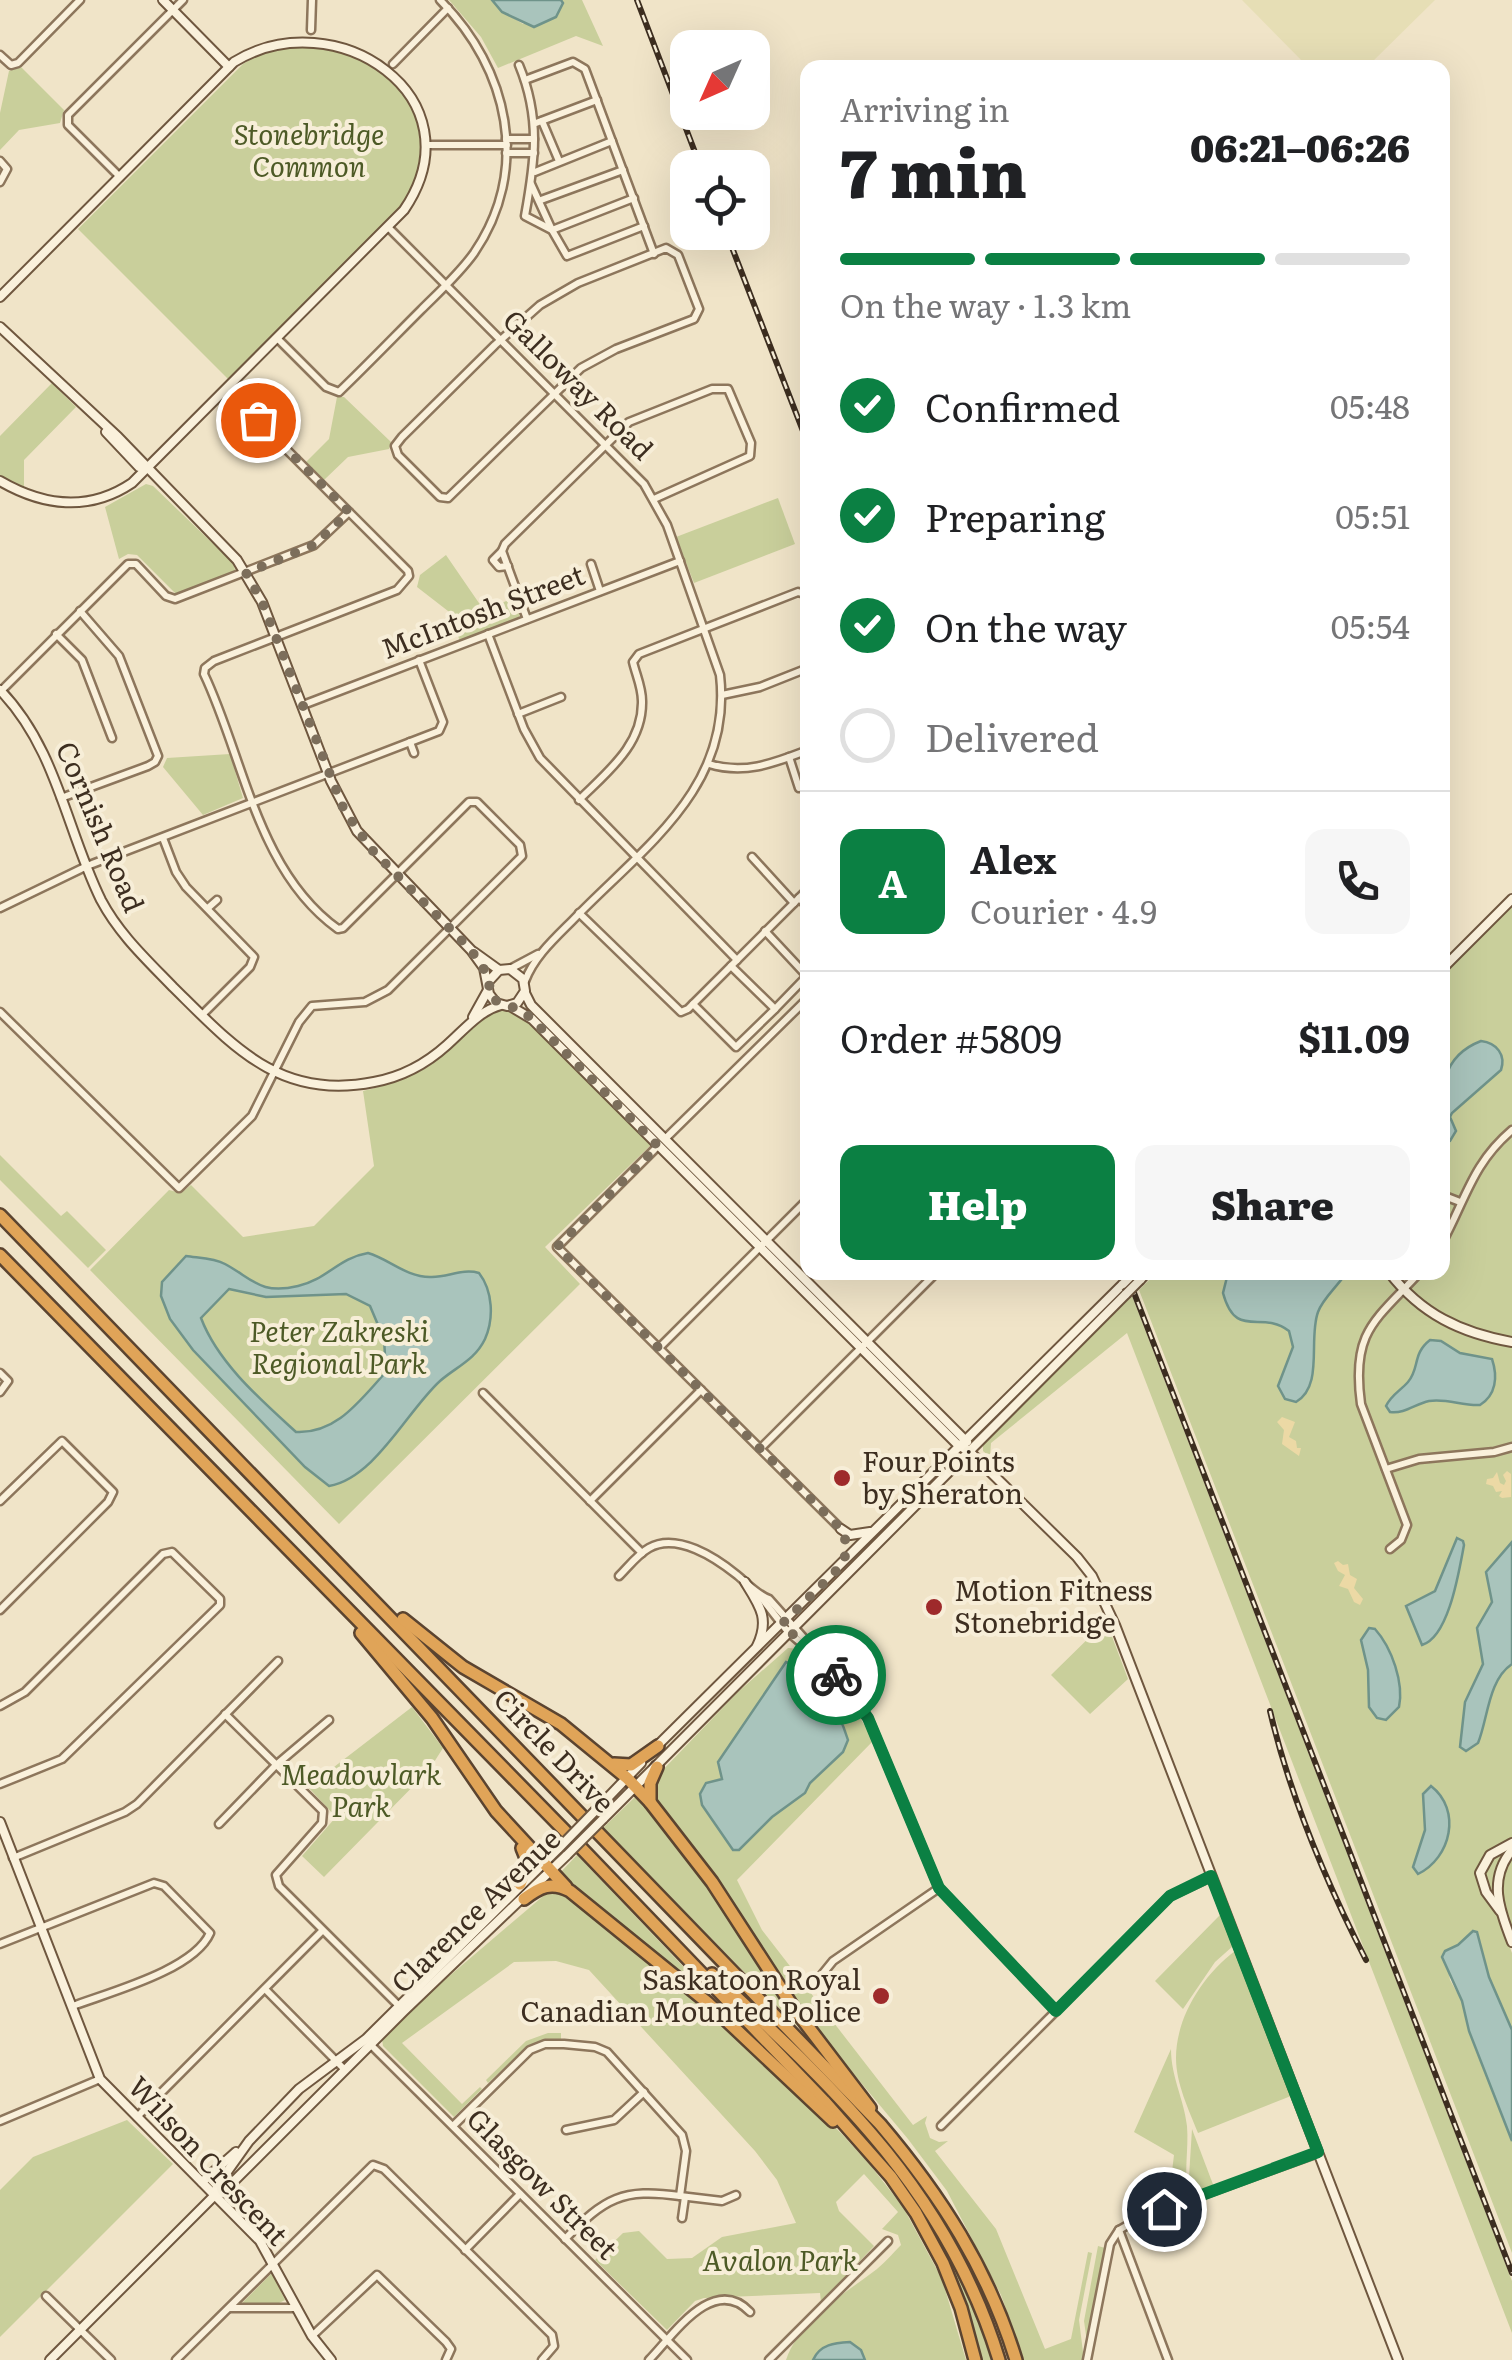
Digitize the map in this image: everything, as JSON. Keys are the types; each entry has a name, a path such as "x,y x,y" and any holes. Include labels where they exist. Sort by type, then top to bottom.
{"highway":[{"name":"Circle Drive","path":"0,1215 880,2124 928,2183 977,2259 1016,2360"},
{"name":"Circle Drive","path":"0,1256 656,1924 824,2101 916,2213 961,2308 972,2360"},
{"path":"307,1532 428,1642 462,1667 562,1724 650,1802 730,1908 793,2007 861,2093 880,2124"},
{"path":"342,1605 377,1654 432,1718 510,1827 588,1907"},
{"path":"605,1760 631,1765 658,1746"},
{"path":"650,1802 650,1783 657,1767"},
{"path":"510,1827 528,1863 520,1884"},
{"path":"524,1899 543,1886 570,1891 708,2003 875,2159"},
{"path":"656,1924 783,2041 879,2139 937,2220 969,2277 1000,2360"}],"street":[{"path":"0,56 11,65 18,63 80,0"},
{"path":"163,0 229,67"},
{"path":"120,177 68,125 68,115 183,0"},
{"path":"312,0 312,30"},
{"path":"278,339 326,387 339,392 446,285 474,252 492,218 502,188 506,146 501,104 485,58 461,21 440,0"},
{"path":"0,481 38,499 75,503 111,495 146,469 390,228 420,184 427,146 416,101 391,62 448,8"},
{"path":"0,296 229,67 248,50 280,34"},
{"path":"525,80 573,62 580,64 654,254"},
{"path":"518,65 559,162"},
{"path":"539,122 597,100"},
{"path":"539,122 525,216 552,230 634,198"},
{"path":"427,146 506,146 534,139"},
{"path":"534,172 612,142"},
{"path":"506,146 534,153"},
{"path":"0,161 7,169 0,182"},
{"path":"541,200 623,170"},
{"path":"531,184 567,256 644,226"},
{"name":"Galloway Road","path":"390,228 634,471 654,499 715,653 722,695 719,730 709,764 686,805 544,950 524,987"},
{"path":"666,248 675,250 699,309 698,314 581,368 444,499 398,455 396,444 501,338 560,292 666,248"},
{"path":"0,323 118,437 246,573 276,636 344,810 396,875 471,950 484,968 492,999 532,1019 658,1146 763,1243"},
{"path":"527,619 502,551 635,419 724,386 751,443 750,456 654,499"},
{"path":"0,1012 176,1188 252,1116 299,1022 312,1006 346,1006 382,994 522,856 520,845 477,802 469,802 338,929 312,905 283,866 253,802 204,674 208,664 397,590 408,581 408,571 226,390"},
{"path":"0,691 132,562 170,599 314,545 349,512"},
{"name":"McIntosh Street","path":"303,704 680,561"},
{"path":"590,564 600,591"},
{"path":"580,800 620,759 636,735 642,702 634,668 636,658 800,593"},
{"path":"61,798 148,766 158,756 119,656 80,611"},
{"path":"56,634 82,660 112,738"},
{"path":"488,634 518,714 540,758 775,1009"},
{"path":"0,908 88,866 442,727 419,660"},
{"path":"722,695 800,671"},
{"name":"Cornish Road","path":"0,691 34,731 117,927 243,1054 300,1082 328,1086 375,1082 420,1066 488,1010 506,1005"},
{"path":"518,714 561,696"},
{"path":"410,742 414,752"},
{"path":"709,764 746,770 800,753"},
{"path":"789,757 799,788"},
{"path":"163,838 176,872 254,957 250,967 202,1016"},
{"path":"752,857 800,902"},
{"path":"579,913 673,1008 684,1011 800,896"},
{"path":"1450,961 1512,899"},
{"path":"208,908 216,900"},
{"path":"766,931 800,968"},
{"path":"471,950 499,970 510,969 520,974 532,1005 1092,1576 1115,1625 1398,2360"},
{"name":"Galloway Road","path":"510,969 544,950"},
{"path":"488,986 499,970"},
{"path":"693,1004 736,1047 800,983"},
{"name":"Cornish Road","path":"468,1025 488,986"},
{"path":"506,1005 520,1000 524,987"},
{"path":"666,1138 800,1006"},
{"path":"1450,1218 1481,1160 1512,1130"},
{"path":"658,1146 557,1247 841,1529 856,1536 878,1528"},
{"path":"1450,1198 1460,1202"},
{"path":"659,1348 800,1207"},
{"path":"761,1448 929,1280"},
{"name":"Clarence Avenue","path":"50,2360 345,2070 520,1884 567,1855 603,1819 658,1746 787,1625 1135,1280"},
{"path":"1395,1280 1421,1306 1453,1326 1512,1342"},
{"path":"1390,1548 1401,1540 1407,1525 1361,1404 1362,1346 1368,1328 1412,1280"},
{"path":"0,1373 8,1381 0,1392"},
{"path":"590,1501 701,1390"},
{"path":"482,1393 642,1553"},
{"path":"0,1500 62,1441 113,1492 108,1502 0,1610"},
{"name":"Clarence Avenue","path":"401,2008 524,1899 559,1848 595,1811 657,1767 842,1565 965,1446"},
{"path":"1386,1470 1419,1458 1512,1448"},
{"path":"841,1529 848,1547 842,1565"},
{"path":"619,1576 657,1544 687,1546 719,1563 769,1599 812,1655 851,1691 868,1718 939,1888 1056,2011"},
{"path":"0,1706 25,1692 163,1554 172,1552 220,1599 220,1604 62,1759 0,1784"},
{"path":"745,1582 766,1623 755,1651"},
{"path":"14,1858 137,1804 278,1661"},
{"path":"224,1714 323,1812 322,1823 276,1875 278,1886 401,2008"},
{"path":"219,1824 276,1765 328,1720"},
{"name":"Wilson Crescent","path":"0,1822 100,2079 260,2241 312,2336 331,2360"},
{"path":"1512,1846 1490,1855 1480,1873 1512,1942"},
{"path":"1500,1913 1497,1876 1512,1846"},
{"path":"942,2126 1170,1896 1211,1876"},
{"path":"0,1944 160,1883 210,1933 184,1962 72,2006"},
{"path":"820,1977 832,1962 939,1888"},
{"path":"136,2117 322,1931"},
{"path":"265,1989 345,2070"},
{"name":"Clarence Avenue","path":"215,2195 217,2186 248,2142 299,2090 368,2042"},
{"name":"Glasgow Street","path":"368,2042 687,2360"},
{"path":"453,2126 530,2050 544,2044 600,2048 676,2126 685,2144 682,2218"},
{"path":"0,2121 100,2079"},
{"path":"566,2130 614,2120 644,2092"},
{"path":"202,2182 248,2142"},
{"path":"1088,2360 1110,2244 1119,2230 1142,2217 1318,2152"},
{"path":"176,2360 373,2165 384,2169 552,2335 554,2346 542,2360"},
{"path":"566,2238 611,2199 636,2192 722,2201 736,2196"},
{"path":"465,2250 520,2194"},
{"path":"1119,2230 1168,2360"},
{"path":"769,2360 888,2240"},
{"path":"312,2336 377,2276 446,2342 450,2349 446,2360"},
{"path":"46,2296 111,2360"},
{"path":"649,2360 707,2303 736,2301 750,2312"},
{"path":"228,2308 298,2308"}],"shaded area":[{"path":"1242,0 1435,0 1374,60 1301,60"}],"green space":[{"path":"449,0 492,0 523,24 562,0 582,0 603,46 576,36 498,68 481,37"},
{"name":"Stonebridge Common","path":"299,39 331,40 354,46 391,72 413,106 422,144 421,164 401,211 231,382 78,229 243,64 275,45"},
{"path":"21,67 64,110 60,123 19,130 0,150 0,113 9,71"},
{"path":"52,383 76,407 24,460 24,489 0,475 0,436"},
{"path":"337,397 344,397 391,442 389,449 348,457 324,480 306,462 329,439"},
{"path":"146,484 153,486 233,563 236,573 178,596 137,555 119,559 105,507"},
{"path":"778,498 795,544 694,583 676,537"},
{"path":"446,555 481,606 489,608 516,597 519,617 460,641 448,611 417,587 420,575"},
{"path":"230,754 243,798 203,815 163,767 167,758"},
{"path":"1512,904 1512,1927 1509,1922 1503,1930 1512,1953 1512,2030 1489,1977 1477,1932 1445,1951 1450,1980 1462,2001 1469,2031 1512,2141 1512,2253 1139,1290 1149,1280 1450,1280 1450,967"},
{"name":"Peter Zakreski Regional Park","path":"506,1007 531,1018 652,1144 545,1247 580,1284 339,1524 90,1270 169,1190 181,1193 191,1185 243,1237 314,1226 374,1166 363,1091 420,1071 478,1023"},
{"path":"0,1155 61,1216 67,1211 106,1250 88,1268 0,1180"},
{"path":"1132,1296 1512,2281 1512,2333 1127,1333 991,1443 990,1457 983,1451 983,1443"},
{"path":"1105,1618 1128,1679 1090,1714 1051,1675"},
{"path":"788,1648 800,1651 838,1685 873,1741 737,1880 762,1930 913,2125 927,2116 930,2138 948,2141 935,2151 996,2229 1045,2349 1071,2339 1088,2252 1092,2253 1079,2320 1084,2360 1024,2360 1001,2295 947,2191 807,2018 716,1876 653,1798 657,1776 738,1692","holes":["723,1775 809,1783 805,1793 772,1817 738,1850 718,1830 706,1783 717,1782"]},
{"name":"Meadowlark Park","path":"412,1707 443,1748 429,1770 324,1877 302,1856 336,1817 308,1787"},
{"path":"636,1796 722,1906 798,2027 603,1828"},
{"path":"577,1855 718,2003 595,1909 559,1874"},
{"name":"Avalon Park","path":"548,1892 562,1892 694,1996 841,2133 871,2166 903,2207 942,2279 966,2360 786,2360 811,2321 901,2245 898,2235 882,2229 898,2212 864,2174 836,2202 839,2211 874,2246 821,2302 820,2293 704,2298 695,2301 667,2330 595,2260 623,2233 639,2231 667,2259 692,2258 722,2237 796,2223 777,2180 755,2151 589,1970 556,1961 514,1962 402,2043 462,2104 482,2089 454,2117 383,2046 382,2039 413,2007"},
{"path":"1220,1915 1233,1946 1215,1962 1183,2009 1155,1981"},
{"path":"1235,1951 1291,2096 1198,2133 1178,2077 1177,2043 1186,2012 1202,1985"},
{"path":"561,2033 561,2039 529,2045 488,2083 486,2080 526,2041"},
{"path":"1171,2049 1187,2126 1189,2197 1168,2204 1174,2155 1134,2132"},
{"path":"127,2120 173,2164 0,2337 0,2190 33,2157"},
{"path":"1192,2129 1214,2187 1194,2195 1189,2177"},
{"path":"920,2204 961,2280 991,2360 979,2360 956,2280"},
{"path":"1098,2246 1105,2248 1087,2342 1084,2321"},
{"path":"272,2273 285,2300 242,2303"}],"sand":[{"path":"1282,1417 1295,1422 1289,1437 1301,1448 1299,1456 1282,1444 1284,1430 1277,1422"},
{"path":"1507,1471 1511,1474 1511,1497 1502,1498 1502,1491 1496,1492 1486,1484 1497,1472 1504,1485 1503,1475"},
{"path":"1334,1563 1348,1564 1350,1575 1357,1579 1354,1588 1363,1599 1360,1605 1348,1589 1339,1586 1345,1575"}],"water":[{"path":"492,0 563,3 556,17 534,27 502,12"},
{"path":"1481,1041 1492,1044 1502,1059 1501,1070 1450,1117 1450,1067 1466,1049"},
{"path":"1450,1117 1456,1131 1450,1141"},
{"path":"368,1253 421,1276 479,1273 491,1305 490,1323 476,1352 440,1381 376,1457 346,1480 329,1486 305,1467 193,1350 170,1319 161,1296 162,1282 186,1256 216,1260 258,1284 285,1288 308,1283","holes":["229,1289 266,1297 346,1294 370,1306 384,1339 386,1372 336,1421 311,1431 296,1432 255,1394 209,1335 201,1318"]},
{"path":"1226,1280 1340,1280 1318,1312 1313,1374 1305,1395 1296,1402 1285,1399 1278,1386 1293,1347 1289,1331 1279,1325 1235,1316 1223,1293"},
{"path":"1430,1340 1441,1341 1460,1353 1492,1359 1492,1391 1480,1405 1436,1400 1390,1412 1388,1402 1412,1377 1421,1350"},
{"path":"1457,1538 1464,1545 1451,1602 1439,1630 1422,1645 1406,1606 1435,1591"},
{"path":"1512,1542 1512,1664 1493,1690 1478,1743 1466,1751 1460,1747 1465,1702 1483,1664 1477,1628 1492,1602 1486,1572"},
{"path":"1369,1628 1375,1629 1387,1646 1398,1677 1399,1707 1386,1720 1377,1718 1369,1707 1368,1670 1361,1640"},
{"path":"786,1662 808,1673 817,1683 833,1705 848,1740 843,1752 810,1783 805,1793 772,1817 739,1850 733,1850 702,1805 700,1794 706,1783 722,1779 718,1762"},
{"path":"1431,1786 1447,1808 1448,1833 1438,1857 1418,1874 1413,1867 1425,1830 1423,1794"},
{"path":"1473,1931 1477,1932 1489,1977 1512,2030 1512,2141 1469,2031 1462,2001 1442,1957"},
{"path":"850,2342 861,2350 865,2360 813,2360 824,2348"}],"railway":[{"path":"637,0 694,150"},
{"path":"733,250 800,423"},
{"path":"1129,1280 1512,2273"},
{"path":"1270,1711 1310,1838 1366,1960"}],"way so far":[{"path":"258,420 349,512 314,545 246,573 262,602 344,810 372,850 471,950 487,974 492,999 532,1019 658,1146 557,1247 841,1529 848,1542 842,1565 782,1624 836,1675"}],"place":[{"name":"Four Points by Sheraton","path":"842,1478"},
{"name":"Motion Fitness Stonebridge","path":"934,1607"},
{"name":"Saskatoon Royal Canadian Mounted Police","path":"881,1996"}],"route":[{"path":"836,1675 868,1718 939,1888 1056,2011 1170,1896 1211,1876 1318,2152 1164,2209"}]}
